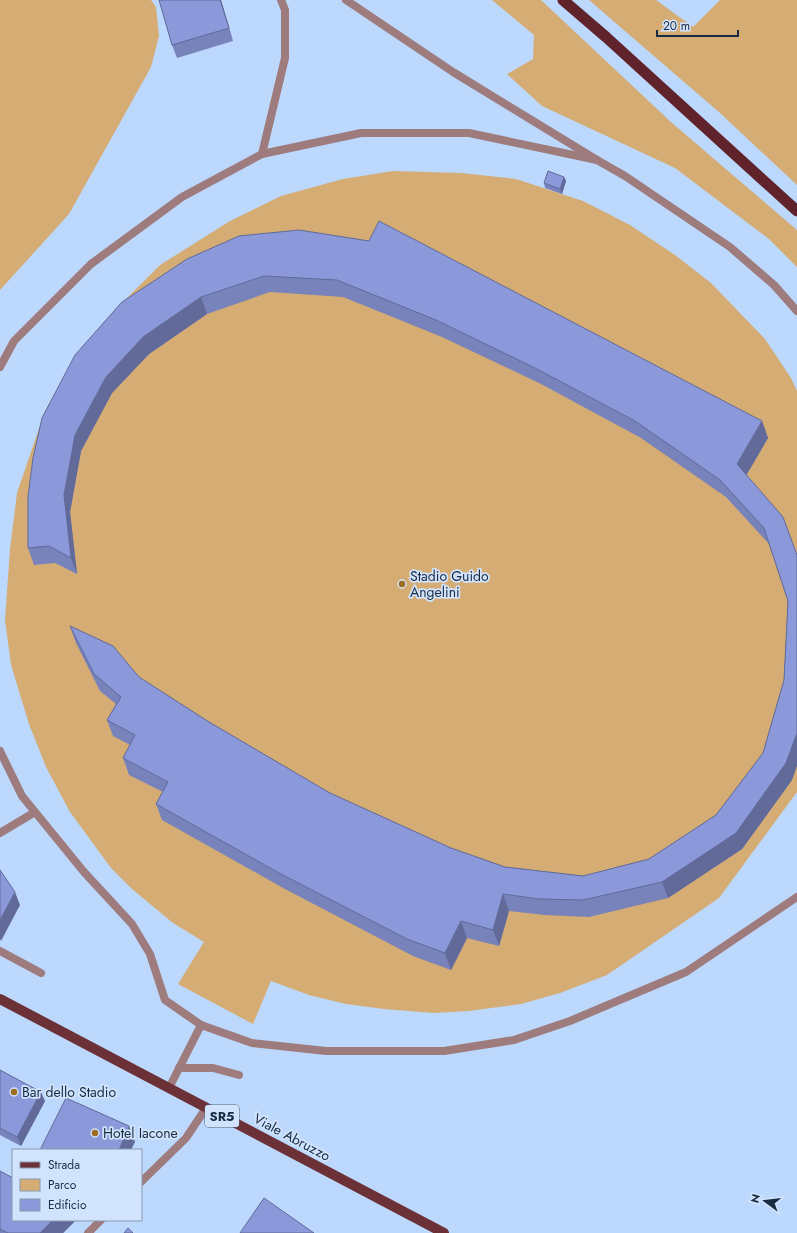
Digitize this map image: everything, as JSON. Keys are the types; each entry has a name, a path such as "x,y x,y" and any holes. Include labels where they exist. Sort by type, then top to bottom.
{"highway":[{"path":"563,0 612,42 797,211"}],"main road":[{"name":"Viale Abruzzo","path":"0,999 444,1233"}],"street":[{"path":"262,154 284,58 285,10 281,0"},
{"path":"346,0 453,72 625,176 730,247 774,285 797,311"},
{"path":"0,367 14,341 91,264 182,197 262,154 361,133 469,133 597,160"},
{"path":"0,751 22,796 84,872 132,924 150,954 165,1000 201,1025 252,1043 326,1051 444,1051 514,1040 570,1021 686,972 797,897"},
{"path":"0,833 35,812"},
{"path":"0,951 41,973"},
{"path":"169,1088 201,1025"},
{"path":"179,1068 213,1068 239,1075"},
{"path":"142,1181 186,1138 206,1108"},
{"path":"88,1233 100,1221"}],"green space":[{"path":"0,0 151,0 156,7 159,36 151,67 69,214 0,290"},
{"path":"492,0 541,0 672,123 797,230 797,267 769,239 675,168 542,106 507,74 533,59 534,35"},
{"path":"589,0 656,0 693,27 720,0 797,0 797,185 720,113"},
{"name":"Stadio Guido Angelini","path":"393,171 461,173 516,179 583,201 630,225 675,255 711,283 765,339 791,378 797,391 797,792 719,898 607,975 560,993 521,1004 469,1011 434,1013 346,1004 309,995 271,981 253,1024 178,984 204,942 173,923 132,889 111,868 70,812 46,767 29,724 11,665 5,620 10,549 17,493 45,411 73,364 115,310 160,265 230,221 281,196 343,179"}],"building":[{"path":"159,0 220,0 229,28 172,45"},
{"path":"548,171 564,177 560,189 544,183"},
{"path":"379,221 762,421 737,464 783,517 797,555 797,733 786,763 736,833 662,882 583,900 539,899 503,894 493,930 461,921 445,953 407,939 279,873 156,804 168,782 123,758 135,735 107,720 121,697 94,674 70,626 113,646 139,677 209,722 330,793 451,848 505,867 583,876 649,859 716,815 763,753 784,680 788,601 764,528 720,480 635,421 535,368 436,320 337,280 264,276 201,297 143,337 106,377 75,435 64,495 71,558 49,546 28,548 28,497 33,458 42,418 75,355 122,302 187,259 239,236 299,230 369,241"},
{"path":"0,870 15,892 0,920"},
{"path":"0,1070 41,1092 17,1137 0,1128"},
{"path":"66,1098 129,1126 119,1149 40,1149"},
{"path":"0,1171 12,1177 12,1221 52,1221 40,1233 8,1233 0,1229"},
{"path":"264,1198 314,1233 240,1233"},
{"path":"128,1228 133,1233 124,1233"}],"place":[{"name":"Stadio Guido Angelini","path":"402,584"},
{"name":"Bar dello Stadio","path":"14,1092"},
{"name":"Hotel Iacone","path":"95,1133"}]}
